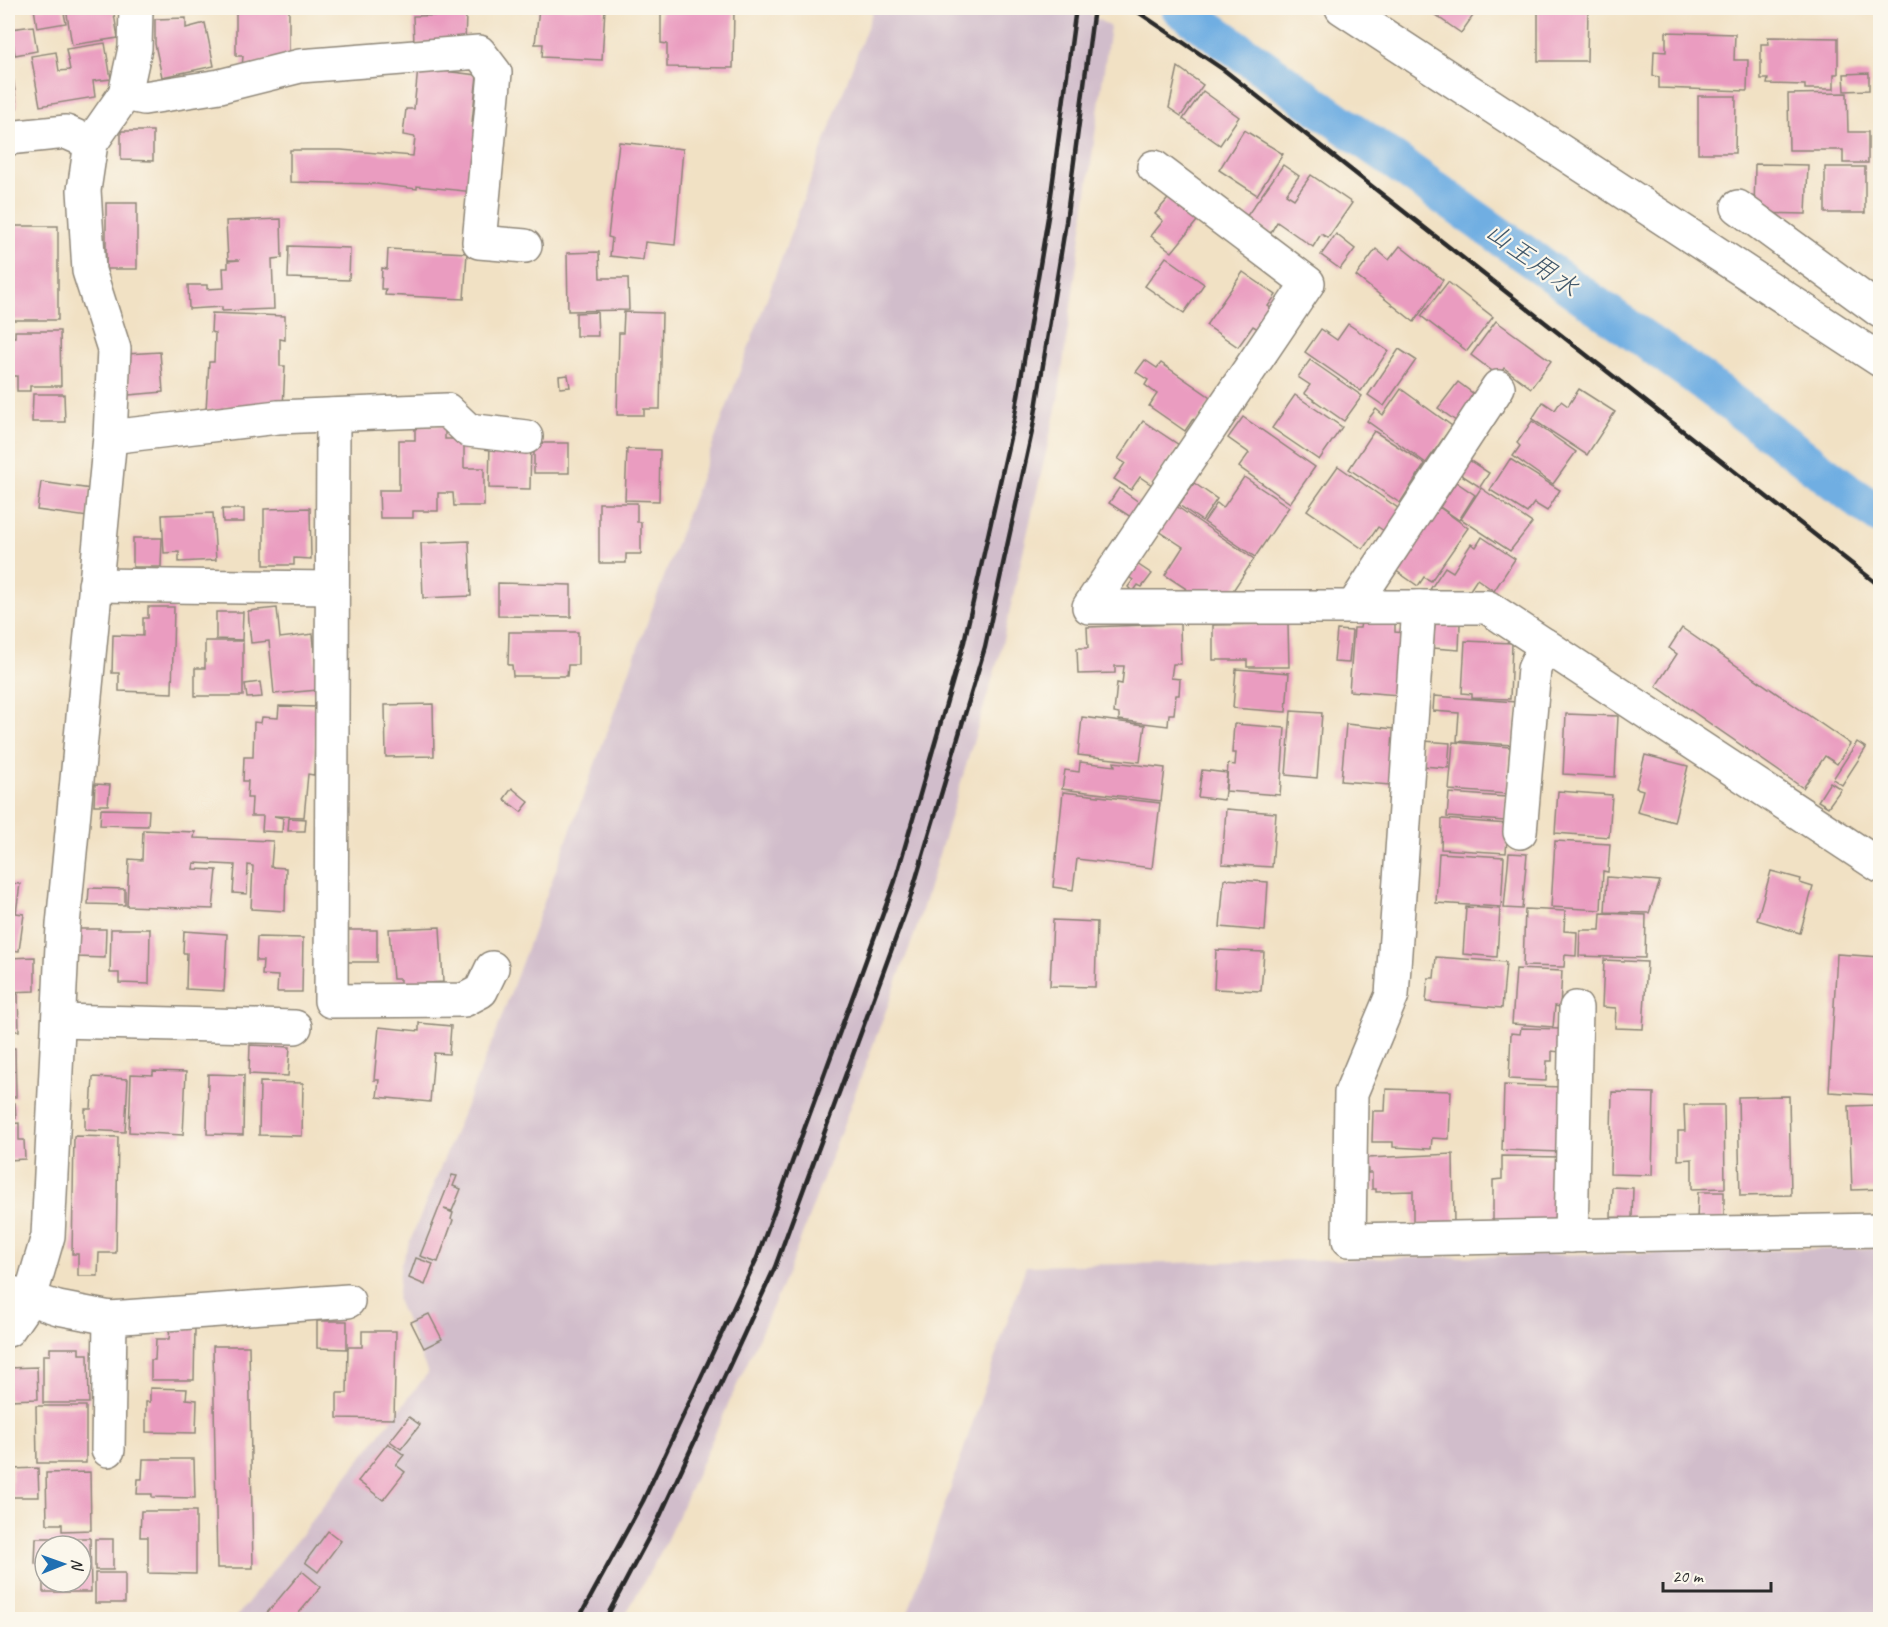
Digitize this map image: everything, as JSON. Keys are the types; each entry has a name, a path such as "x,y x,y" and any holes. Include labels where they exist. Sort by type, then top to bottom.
{"street":[{"path":"8,1330 19,1295 48,1236 63,925 110,437 114,349 89,271 84,190 91,143 125,94 135,48 136,8"},
{"path":"1342,8 1881,360"},
{"path":"125,94 144,98 220,86 300,66 479,52 495,74 479,242 525,246"},
{"path":"8,138 66,132 91,143"},
{"path":"1154,166 1308,283 1089,607 1487,607 1881,866"},
{"path":"1738,207 1881,311"},
{"path":"1353,607 1498,387"},
{"path":"110,437 278,417 447,410 468,430 526,437"},
{"path":"333,415 331,1001 464,1000 481,991 492,968"},
{"path":"95,585 332,588"},
{"path":"1419,607 1392,995 1351,1093 1349,1240 1881,1230"},
{"path":"1520,832 1534,669 1545,645"},
{"path":"1571,1236 1576,1008"},
{"path":"58,1021 295,1027"},
{"path":"19,1295 58,1308 110,1318 348,1301"},
{"path":"108,1450 110,1318"}],"shaded area":[{"path":"874,8 1081,8 1110,27 1058,400 999,657 916,930 787,1275 664,1546 623,1619 234,1620 428,1373 397,1300 401,1263 495,1035"},
{"path":"1880,1248 1880,1619 906,1619 1026,1266"}],"building":[{"path":"34,8 63,8 66,23 37,28"},
{"path":"66,8 113,8 118,38 72,45"},
{"path":"236,8 289,8 289,56 242,67 243,56 236,56"},
{"path":"395,8 477,8 476,15 394,11"},
{"path":"539,8 605,8 602,60 542,57 543,44 535,44"},
{"path":"661,8 734,8 733,68 667,67 667,44 661,43"},
{"path":"1425,8 1467,8 1475,13 1461,33"},
{"path":"1538,8 1588,8 1587,61 1538,61"},
{"path":"466,15 465,43 414,44 413,16"},
{"path":"186,18 186,28 205,23 214,66 162,77 155,44 155,19"},
{"path":"33,26 37,51 15,55 11,29"},
{"path":"1666,32 1735,34 1734,60 1748,60 1747,91 1659,88 1659,77 1653,76 1654,51 1666,52"},
{"path":"1768,37 1838,38 1838,74 1834,74 1834,89 1805,89 1805,85 1767,84 1768,79 1761,79 1761,44 1769,44"},
{"path":"105,43 111,79 93,81 95,97 40,106 31,56 56,52 59,71 70,70 66,49"},
{"path":"11,61 17,108 8,110 8,62"},
{"path":"1178,67 1203,85 1181,116 1169,108"},
{"path":"418,68 477,75 472,122 481,123 474,192 417,186 417,189 376,184 290,182 290,150 341,150 413,156 415,137 403,135 406,109 414,109"},
{"path":"1869,73 1869,90 1845,91 1844,74"},
{"path":"1203,91 1239,117 1220,145 1183,119"},
{"path":"1847,93 1848,132 1868,132 1868,163 1843,163 1843,150 1789,150 1788,94"},
{"path":"1698,96 1736,96 1735,153 1698,153"},
{"path":"1244,130 1283,154 1257,195 1219,170"},
{"path":"121,131 153,131 153,161 121,160"},
{"path":"619,142 683,149 675,245 645,242 643,260 610,256 612,238 608,237"},
{"path":"1755,164 1808,165 1806,214 1754,213"},
{"path":"1283,165 1299,176 1286,194 1294,199 1311,175 1352,203 1328,238 1321,234 1313,247 1277,222 1270,234 1246,217"},
{"path":"1825,167 1865,167 1865,213 1825,213"},
{"path":"1173,193 1201,216 1172,252 1151,236 1163,221 1155,214"},
{"path":"106,203 137,203 137,269 106,269"},
{"path":"281,219 282,258 272,259 274,309 222,311 222,307 189,309 188,285 207,285 207,289 224,288 223,268 228,268 228,261 240,260 228,260 226,221"},
{"path":"8,226 58,226 58,320 8,320"},
{"path":"1336,234 1355,249 1340,269 1321,255"},
{"path":"289,246 350,248 349,280 288,278"},
{"path":"1400,246 1443,280 1414,322 1356,276 1376,249 1389,260"},
{"path":"388,249 467,253 464,299 385,295 386,289 381,289 382,268 387,269"},
{"path":"599,252 600,278 628,278 629,310 568,311 567,253"},
{"path":"1166,257 1204,284 1184,313 1145,286"},
{"path":"1243,272 1276,295 1268,306 1272,309 1258,329 1253,326 1238,347 1206,325"},
{"path":"1448,282 1493,317 1467,351 1421,316"},
{"path":"597,312 598,336 576,336 576,313"},
{"path":"624,312 662,313 660,409 644,409 644,415 617,415 619,333 623,333"},
{"path":"212,313 285,316 285,340 280,339 280,366 285,366 283,407 225,407 224,411 206,410 209,362 214,362 215,333 211,332"},
{"path":"1496,321 1551,361 1531,388 1504,368 1499,376 1471,355"},
{"path":"1348,324 1388,351 1361,391 1305,352 1321,329 1337,340"},
{"path":"15,331 60,331 61,386 30,386 30,391 17,391 17,376 10,376 10,337 15,337"},
{"path":"1399,349 1416,360 1384,406 1368,395"},
{"path":"160,352 163,392 129,395 126,354"},
{"path":"1145,360 1157,368 1161,363 1213,399 1196,422 1193,419 1185,431 1149,406 1157,394 1145,385 1148,380 1136,372"},
{"path":"1310,360 1362,396 1344,421 1304,393 1310,385 1298,377"},
{"path":"568,375 570,387 560,388 559,376"},
{"path":"1458,382 1479,398 1460,424 1438,408"},
{"path":"1401,389 1452,426 1426,463 1367,421 1376,409 1383,415"},
{"path":"1579,389 1615,412 1587,455 1532,419 1543,402 1555,410 1561,401 1568,406"},
{"path":"33,394 64,394 65,422 32,422"},
{"path":"1295,395 1342,427 1319,460 1272,428"},
{"path":"1243,417 1315,467 1290,503 1239,467 1249,453 1228,438"},
{"path":"1143,421 1179,445 1152,485 1140,477 1131,490 1114,479 1125,463 1118,459"},
{"path":"1532,421 1576,452 1553,484 1513,456 1520,446 1517,443"},
{"path":"415,426 445,426 445,439 464,439 464,468 484,468 484,506 454,506 453,493 438,493 438,511 413,511 413,518 380,518 379,490 399,490 399,440 415,440"},
{"path":"1374,431 1425,464 1400,503 1349,469"},
{"path":"490,443 531,444 530,489 489,488"},
{"path":"534,443 569,443 569,473 534,473"},
{"path":"627,449 660,450 659,501 625,500"},
{"path":"1510,459 1560,490 1547,511 1534,503 1527,513 1490,490"},
{"path":"1469,460 1489,473 1480,487 1460,474"},
{"path":"1338,466 1405,513 1390,535 1378,527 1363,549 1307,510"},
{"path":"1244,477 1289,507 1255,557 1204,522 1217,503 1223,508"},
{"path":"41,482 91,489 88,517 37,510"},
{"path":"1456,482 1475,495 1459,520 1440,507"},
{"path":"1194,483 1217,499 1202,521 1179,505"},
{"path":"1119,488 1143,505 1134,519 1109,503"},
{"path":"1481,488 1532,523 1510,551 1461,519"},
{"path":"599,503 637,503 637,522 641,522 641,554 626,554 626,563 599,563"},
{"path":"1176,506 1254,559 1230,595 1221,589 1215,598 1200,598 1165,575 1183,547 1159,531"},
{"path":"1439,507 1468,528 1431,581 1424,577 1418,586 1395,570"},
{"path":"310,508 311,559 294,558 294,565 264,565 264,509"},
{"path":"222,509 244,509 244,522 223,522"},
{"path":"213,513 216,560 179,562 179,552 164,553 162,515"},
{"path":"1482,537 1515,559 1494,591 1477,579 1470,590 1429,591 1445,567 1453,572 1471,544 1476,547"},
{"path":"133,538 162,538 161,567 133,567"},
{"path":"469,541 471,596 423,598 421,543"},
{"path":"1137,564 1152,574 1142,587 1138,585 1133,592 1128,587 1133,580 1129,577"},
{"path":"498,583 571,585 571,617 498,616"},
{"path":"148,607 174,607 172,693 119,691 119,673 112,673 113,635 143,636 143,618 148,618"},
{"path":"277,608 280,638 313,634 318,690 274,694 269,641 251,643 248,611"},
{"path":"216,612 243,612 242,640 216,639"},
{"path":"1395,619 1395,632 1405,633 1399,695 1349,691 1354,628 1360,628 1361,622"},
{"path":"1435,622 1460,624 1459,650 1433,648"},
{"path":"1180,624 1181,664 1173,664 1171,678 1180,679 1179,695 1176,695 1174,714 1169,714 1168,726 1119,720 1119,714 1114,713 1117,683 1122,684 1124,666 1115,666 1115,673 1078,674 1077,648 1088,648 1087,627"},
{"path":"1288,624 1289,667 1247,667 1247,660 1213,660 1213,625"},
{"path":"1682,628 1850,744 1837,764 1825,756 1803,788 1656,686 1677,654 1669,648"},
{"path":"1337,630 1352,631 1349,663 1334,662"},
{"path":"509,632 578,632 578,665 568,665 567,676 513,676 512,665 508,665"},
{"path":"205,641 243,641 243,696 195,696 195,668 205,668"},
{"path":"1465,641 1512,643 1510,699 1472,698 1472,694 1462,693"},
{"path":"1236,669 1289,673 1286,712 1233,708"},
{"path":"260,682 262,697 247,698 245,684"},
{"path":"1434,696 1516,702 1513,745 1457,741 1459,713 1433,711"},
{"path":"433,704 434,756 386,757 385,705"},
{"path":"279,706 316,707 314,775 308,774 304,817 274,816 283,818 282,832 262,831 263,816 251,816 252,798 247,798 248,781 243,781 244,757 253,757 254,722 261,723 262,717 278,718"},
{"path":"1291,711 1322,713 1317,778 1286,775"},
{"path":"1566,714 1618,716 1615,777 1563,774"},
{"path":"1082,717 1145,725 1140,762 1078,755"},
{"path":"1234,724 1285,728 1280,795 1226,791 1228,764 1235,765 1236,753 1232,753"},
{"path":"1346,724 1394,729 1390,785 1341,781"},
{"path":"1424,741 1450,743 1448,768 1422,766"},
{"path":"1453,742 1510,747 1507,794 1449,790"},
{"path":"1857,742 1866,748 1842,785 1833,779"},
{"path":"1645,755 1688,766 1674,822 1637,812 1643,790 1636,788"},
{"path":"1080,762 1115,766 1114,762 1165,768 1161,801 1062,789 1065,770 1079,772"},
{"path":"1202,770 1227,773 1224,800 1198,797"},
{"path":"1830,782 1841,789 1828,807 1818,801"},
{"path":"95,784 110,785 108,805 94,805"},
{"path":"512,788 529,802 521,812 504,799"},
{"path":"1558,791 1612,795 1609,837 1555,833"},
{"path":"1063,792 1160,803 1152,868 1077,859 1073,890 1053,887"},
{"path":"1449,793 1506,797 1505,821 1447,817"},
{"path":"101,809 149,810 148,826 100,825"},
{"path":"1226,809 1276,813 1272,867 1222,864"},
{"path":"289,818 306,819 305,831 288,831"},
{"path":"1442,819 1508,824 1506,853 1441,849"},
{"path":"143,830 195,832 194,838 273,841 271,867 286,868 285,911 251,909 253,866 248,865 247,894 233,893 235,865 194,863 193,869 217,870 213,909 127,906 129,859 142,860"},
{"path":"1555,841 1610,844 1608,872 1603,871 1601,910 1551,907"},
{"path":"1439,853 1504,857 1501,907 1436,903"},
{"path":"1509,853 1527,854 1522,909 1504,908"},
{"path":"1771,871 1801,879 1800,883 1813,887 1800,933 1757,920"},
{"path":"1607,877 1660,881 1649,913 1605,912"},
{"path":"1224,879 1268,882 1265,931 1220,927"},
{"path":"8,883 20,884 16,913 24,914 19,951 8,950"},
{"path":"89,888 125,889 125,905 88,904"},
{"path":"1466,907 1500,909 1497,957 1463,954"},
{"path":"1525,909 1565,911 1564,931 1577,932 1576,956 1565,955 1564,967 1523,966"},
{"path":"1601,913 1646,915 1645,958 1579,956 1580,930 1600,930"},
{"path":"1053,920 1097,922 1095,987 1050,986"},
{"path":"440,927 443,982 400,985 400,979 393,979 389,929"},
{"path":"78,929 106,929 105,958 77,957"},
{"path":"111,929 150,929 149,984 119,983 119,973 110,973"},
{"path":"348,930 377,930 377,962 348,962"},
{"path":"184,931 227,934 224,991 186,989 187,953 183,953"},
{"path":"257,937 303,938 302,992 277,992 278,976 262,975 263,961 256,961"},
{"path":"1216,950 1264,952 1261,991 1214,989"},
{"path":"1837,954 1880,957 1880,1095 1829,1092"},
{"path":"35,957 35,991 8,992 8,958"},
{"path":"1436,957 1506,962 1502,1008 1426,1002 1428,978 1434,978"},
{"path":"1604,960 1647,962 1643,1029 1615,1028 1616,1008 1602,1007"},
{"path":"1516,969 1562,971 1560,1007 1555,1006 1553,1027 1512,1024"},
{"path":"8,994 18,994 19,1031 10,1031 10,1038 8,1038"},
{"path":"419,1023 451,1026 449,1054 434,1053 430,1102 377,1097 379,1080 374,1080 379,1027 419,1031"},
{"path":"1521,1028 1561,1029 1560,1052 1552,1051 1552,1061 1547,1061 1546,1081 1509,1079 1511,1033 1520,1034"},
{"path":"250,1045 290,1047 288,1076 249,1074"},
{"path":"8,1048 15,1048 16,1097 8,1097"},
{"path":"153,1071 186,1072 183,1135 129,1132 131,1074 153,1075"},
{"path":"208,1074 244,1075 243,1135 207,1134"},
{"path":"93,1077 128,1079 125,1132 85,1130 85,1109 91,1109"},
{"path":"260,1082 303,1083 302,1136 259,1135"},
{"path":"1504,1085 1562,1087 1560,1152 1502,1150"},
{"path":"1386,1089 1451,1091 1449,1139 1432,1138 1431,1149 1393,1147 1393,1142 1372,1142 1373,1111 1385,1111"},
{"path":"1612,1092 1654,1093 1652,1175 1610,1174"},
{"path":"1789,1096 1791,1195 1740,1196 1738,1097"},
{"path":"8,1103 15,1103 16,1118 8,1118"},
{"path":"1684,1105 1724,1105 1725,1188 1692,1189 1692,1159 1678,1160 1678,1131 1685,1131"},
{"path":"1880,1105 1880,1189 1852,1190 1849,1106"},
{"path":"19,1123 19,1140 24,1140 25,1159 8,1160 8,1124"},
{"path":"74,1136 118,1137 116,1253 99,1253 98,1276 78,1276 78,1254 72,1254"},
{"path":"1453,1154 1454,1225 1413,1225 1413,1191 1376,1192 1376,1189 1372,1189 1372,1173 1368,1173 1367,1158"},
{"path":"1502,1156 1561,1157 1559,1228 1493,1224 1493,1180 1502,1179"},
{"path":"452,1175 457,1176 453,1186 461,1189 452,1211 444,1209 453,1213 451,1219 453,1220 438,1262 420,1256"},
{"path":"1612,1187 1633,1188 1632,1218 1611,1217"},
{"path":"1698,1192 1724,1192 1724,1220 1697,1220"},
{"path":"416,1258 433,1264 425,1285 409,1278"},
{"path":"429,1314 442,1339 424,1348 411,1322"},
{"path":"317,1321 347,1321 347,1349 317,1348"},
{"path":"170,1328 195,1329 194,1380 151,1380 151,1360 155,1360 156,1339 169,1339"},
{"path":"362,1331 396,1331 394,1419 337,1418 337,1393 347,1393 348,1347 362,1347"},
{"path":"213,1346 249,1346 253,1568 217,1568"},
{"path":"50,1348 79,1348 79,1354 88,1354 89,1403 43,1403 43,1355 50,1355"},
{"path":"37,1367 38,1399 8,1400 8,1368"},
{"path":"150,1388 187,1389 186,1399 197,1400 196,1433 146,1432 146,1402 150,1402"},
{"path":"36,1406 86,1406 86,1463 37,1463"},
{"path":"409,1417 420,1425 401,1449 390,1441"},
{"path":"388,1443 404,1455 396,1465 405,1472 383,1500 358,1481"},
{"path":"143,1459 194,1459 195,1498 152,1497 152,1494 137,1494 138,1479 142,1479"},
{"path":"38,1468 39,1497 12,1497 12,1469"},
{"path":"90,1472 91,1530 62,1531 62,1524 47,1524 46,1473"},
{"path":"141,1511 196,1511 196,1574 148,1573 148,1537 140,1537"},
{"path":"328,1531 341,1541 318,1572 305,1562"},
{"path":"95,1539 113,1539 113,1570 95,1570"},
{"path":"302,1571 321,1587 293,1620 261,1620"},
{"path":"95,1573 125,1573 125,1603 95,1603"}],"waterway":[{"name":"山王用水","path":"1180,8 1697,377 1880,516"}],"railway":[{"path":"578,1620 643,1501 757,1258 895,881 964,642 1014,420 1048,217 1076,8"},
{"path":"605,1620 660,1516 775,1267 909,902 985,647 1033,427 1066,222 1094,8"},
{"path":"1132,8 1224,70 1880,586"}]}
